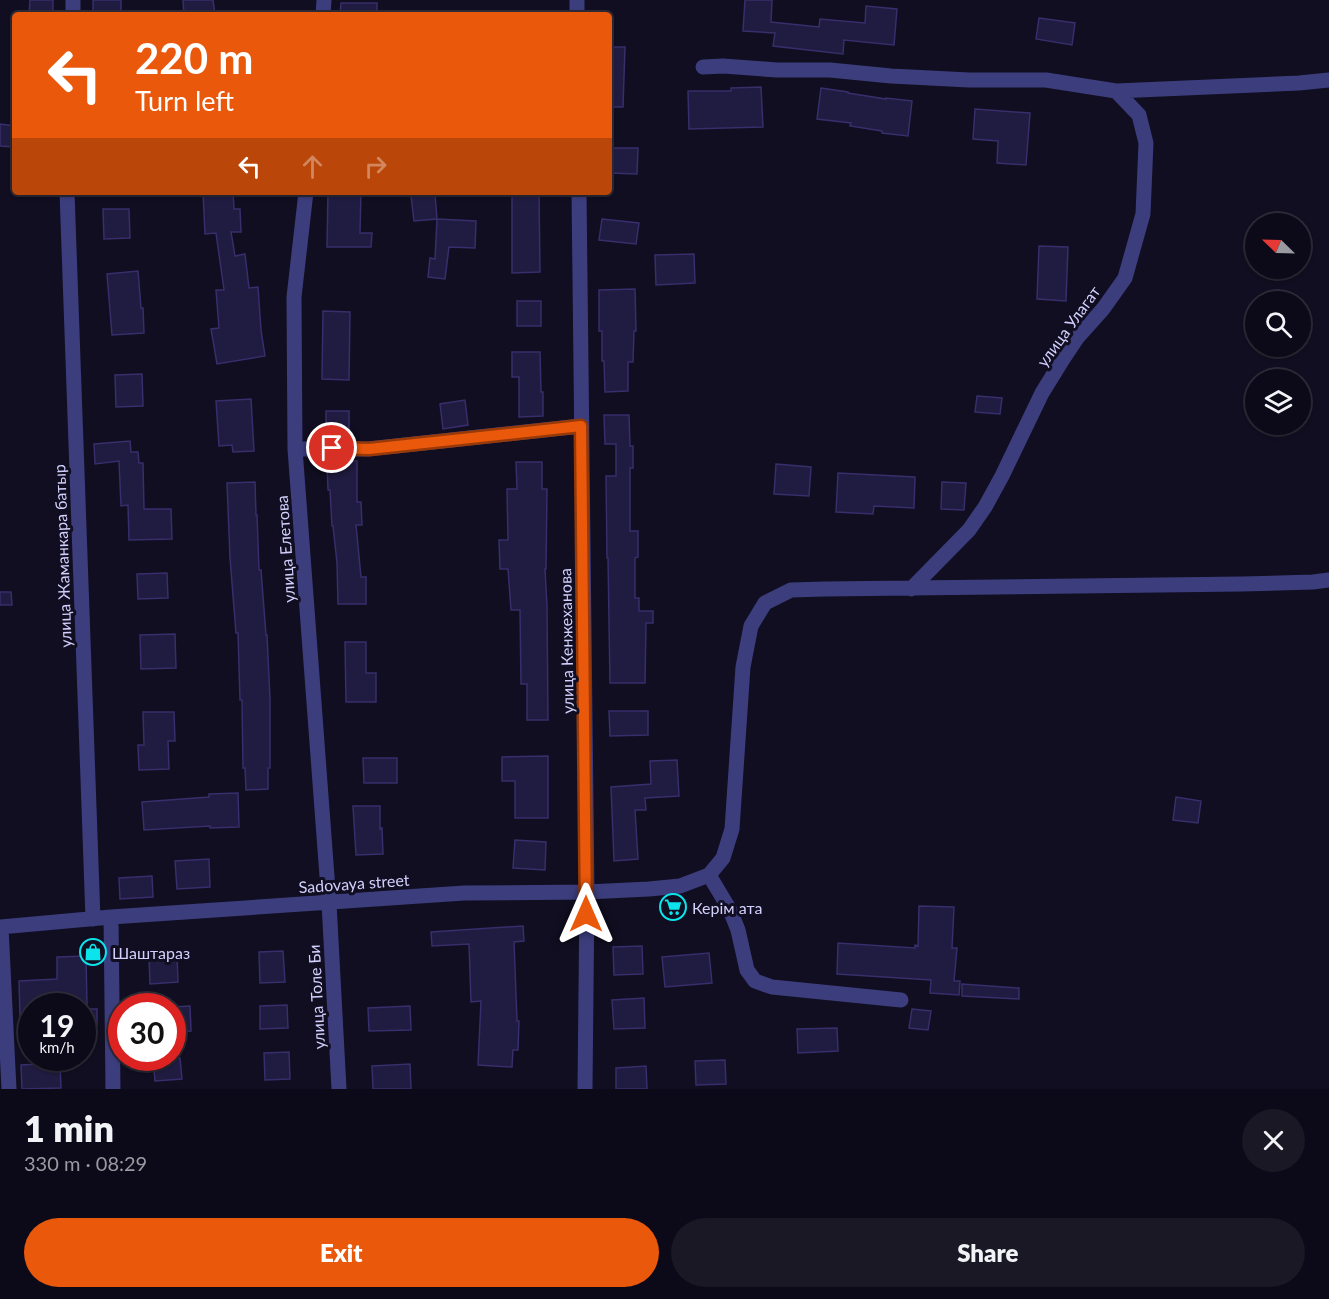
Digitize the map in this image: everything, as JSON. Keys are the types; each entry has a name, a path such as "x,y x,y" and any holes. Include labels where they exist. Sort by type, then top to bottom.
{"street":[{"path":"703,67 830,70 969,80 1046,80 1116,91 1329,80"},
{"name":"улица Улагат","path":"911,589 969,530 985,507 1042,393 1077,338 1103,309 1125,278 1143,214 1146,143 1139,115 1116,91"},
{"name":"улица Жаманкара батыр","path":"68,195 93,919"},
{"name":"улица Елетова","path":"306,195 294,297 295,448 329,903"},
{"name":"улица Кенжеханова","path":"579,195 586,892 585,1089"},
{"path":"295,448 369,449 581,426"},
{"path":"901,1000 772,987 755,981 747,970 738,930 730,910 709,875 723,858 732,829 743,667 751,626 765,603 791,591 1242,584 1329,580"},
{"name":"Sadovaya street","path":"1,927 111,917 464,893 649,889 680,886 709,875"},
{"name":"улица Толе Би","path":"329,903 339,1089"},
{"path":"111,917 113,1089"},
{"path":"1,927 9,1089"}],"building":[{"path":"30,0 53,0 53,12 29,12"},
{"path":"93,0 121,0 121,12 93,12"},
{"path":"183,0 213,0 215,12 184,12"},
{"path":"745,0 772,0 771,22 819,27 820,19 865,23 866,6 897,9 894,45 844,40 843,54 773,46 775,33 743,31"},
{"path":"341,3 377,3 377,12 340,12"},
{"path":"1039,18 1075,23 1072,45 1036,39"},
{"path":"612,47 625,47 623,107 612,107"},
{"path":"761,87 763,127 689,129 688,91 731,91 731,88"},
{"path":"821,88 912,101 908,136 850,126 851,123 817,119"},
{"path":"975,109 1030,113 1026,165 997,163 998,141 973,139"},
{"path":"0,124 12,126 12,147 0,146"},
{"path":"612,148 638,148 637,174 612,173"},
{"path":"203,195 233,195 234,209 240,209 241,232 231,232 235,256 245,254 249,288 258,287 265,356 217,364 211,329 219,328 216,290 224,290 216,233 205,234"},
{"path":"328,195 361,195 360,233 372,233 371,247 327,247"},
{"path":"435,195 437,219 414,221 411,196"},
{"path":"512,195 539,195 540,272 512,273"},
{"path":"103,209 129,209 130,238 104,239"},
{"path":"437,219 476,221 475,248 449,247 445,279 428,277 430,258 435,259"},
{"path":"602,219 639,223 636,244 599,240"},
{"path":"1039,246 1068,247 1066,301 1037,299"},
{"path":"694,254 695,283 656,285 655,255"},
{"path":"138,271 144,333 112,335 107,274"},
{"path":"635,289 636,331 634,331 633,362 628,362 628,391 605,392 602,331 599,331 599,290"},
{"path":"517,301 541,301 541,326 517,326"},
{"path":"323,311 350,312 349,380 322,379"},
{"path":"512,352 540,352 543,416 519,417 519,377 512,377"},
{"path":"142,374 143,406 116,407 115,375"},
{"path":"977,396 1002,398 1000,414 975,412"},
{"path":"251,399 254,451 233,452 232,445 219,446 216,401"},
{"path":"465,400 468,425 443,429 440,404"},
{"path":"326,411 349,411 349,435 326,435"},
{"path":"604,415 629,415 630,446 633,446 633,468 630,468 630,531 638,531 635,598 639,598 639,611 653,611 653,623 646,623 645,683 610,683 606,476 616,476 616,444 605,444"},
{"path":"130,441 131,452 138,452 139,463 143,463 144,509 171,509 172,539 129,540 128,505 121,506 119,461 95,464 94,444"},
{"path":"327,461 357,461 357,502 361,502 362,525 356,525 361,577 366,577 366,604 338,604 337,563 330,490 328,490"},
{"path":"516,462 542,462 542,489 547,489 545,569 548,720 527,720 527,684 521,684 520,610 511,610 508,569 500,569 499,540 508,540 507,489 517,489"},
{"path":"776,464 811,467 809,496 774,494"},
{"path":"838,473 915,477 914,508 874,506 873,514 836,512"},
{"path":"255,482 259,570 261,570 267,635 270,768 268,768 268,789 246,790 227,483"},
{"path":"942,482 966,483 964,510 941,509"},
{"path":"167,573 168,598 138,599 137,574"},
{"path":"0,592 11,592 12,605 0,605"},
{"path":"175,634 176,668 141,669 140,635"},
{"path":"345,642 366,642 366,673 376,673 376,702 346,702"},
{"path":"609,711 648,711 648,735 610,736"},
{"path":"143,712 174,712 175,741 168,741 169,769 139,770 138,745 144,745"},
{"path":"548,756 548,818 515,818 515,781 502,781 502,757"},
{"path":"363,758 397,758 397,783 364,783"},
{"path":"677,760 679,796 645,798 646,810 635,810 638,859 614,861 611,787 651,784 650,761"},
{"path":"238,793 239,827 210,828 210,826 144,830 142,802"},
{"path":"1176,797 1201,801 1198,823 1173,820"},
{"path":"353,806 380,806 383,854 356,855"},
{"path":"515,840 546,842 545,870 513,868"},
{"path":"209,859 210,887 177,889 175,861"},
{"path":"152,876 153,897 120,899 119,878"},
{"path":"919,906 954,907 952,948 957,948 954,981 960,981 959,995 930,993 931,980 837,974 838,943 915,948 915,945 918,946"},
{"path":"523,926 524,941 514,942 517,1021 519,1021 518,1050 513,1050 512,1067 478,1065 481,1001 471,1002 469,944 432,946 431,932"},
{"path":"642,946 643,974 614,975 613,947"},
{"path":"283,951 285,982 260,983 259,952"},
{"path":"709,953 712,983 665,987 662,957"},
{"path":"86,956 87,993 19,993 19,981 57,979 57,957"},
{"path":"177,956 178,982 150,984 149,957"},
{"path":"962,984 1019,988 1019,999 962,996"},
{"path":"644,998 645,1028 614,1029 612,1000"},
{"path":"287,1005 288,1028 260,1029 260,1006"},
{"path":"186,1006 190,1006 191,1031 186,1031"},
{"path":"410,1006 411,1030 369,1031 368,1008"},
{"path":"912,1009 931,1011 928,1030 909,1028"},
{"path":"837,1028 838,1051 798,1053 797,1029"},
{"path":"289,1052 290,1079 265,1080 264,1053"},
{"path":"725,1060 726,1084 696,1085 695,1061"},
{"path":"410,1064 411,1089 373,1089 372,1066"},
{"path":"646,1066 647,1089 616,1089 616,1068"},
{"path":"21,1071 60,1071 61,1088 22,1089"},
{"path":"154,1071 181,1071 182,1079 155,1081"}],"place":[{"name":"Керім ата","path":"673,907"},
{"name":"Шаштараз","path":"93,952"}],"route":[{"path":"332,448 369,449 581,426 586,914"}]}
